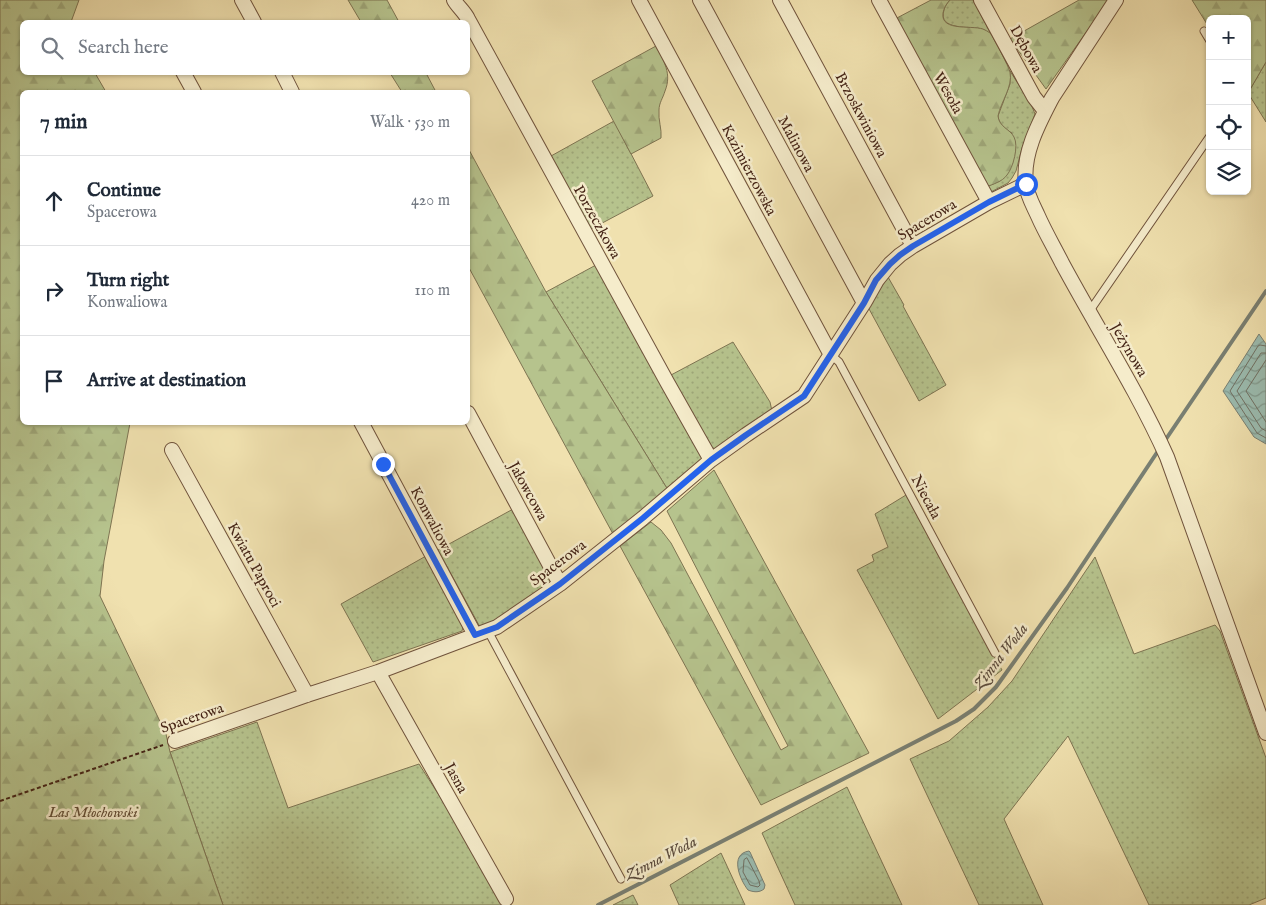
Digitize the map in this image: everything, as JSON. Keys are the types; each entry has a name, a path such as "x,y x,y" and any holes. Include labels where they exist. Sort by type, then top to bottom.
{"street":[{"path":"242,0 253,20"},
{"name":"Porzeczkowa","path":"454,0 469,20"},
{"name":"Kazimierzowska","path":"639,0 831,355"},
{"name":"Malinowa","path":"700,0 864,303"},
{"name":"Brzoskwiniowa","path":"780,0 913,246"},
{"name":"Wesoła","path":"879,0 989,202"},
{"name":"Dębowa","path":"982,0 1034,97 1045,111"},
{"name":"Jeżynowa","path":"1116,0 1045,111 1028,155 1025,170 1026,184 1030,200 1047,234 1089,312 1117,358 1167,457 1266,733"},
{"name":"Porzeczkowa","path":"470,23 711,460"},
{"path":"185,75 193,90"},
{"path":"284,75 291,90"},
{"name":"Spacerowa","path":"175,741 378,672 497,627 560,584 643,518 711,460 804,396 864,303 876,280 890,264 913,246 989,202 1026,184"},
{"name":"Jałowcowa","path":"470,418 560,584"},
{"name":"Konwaliowa","path":"362,425 482,633"},
{"name":"Kwiatu Paproci","path":"172,450 307,695"},
{"name":"Jasna","path":"378,672 506,899"}],"lane":[{"path":"1089,312 1206,142"},
{"name":"Niecała","path":"831,355 839,362 995,653"},
{"path":"482,633 621,879"}],"path":[{"name":"Spacerowa","path":"0,801 175,741"}],"green space":[{"name":"Las Młochowski","path":"0,0 79,0 72,20 20,20 20,75 96,75 105,90 20,90 20,425 130,425 104,561 100,596 166,734 170,752 223,905 0,905"},
{"path":"348,0 387,0 398,20 360,20"},
{"path":"931,0 950,0 945,6 943,13 947,23 959,27 980,28 990,33 1010,72 1010,83 998,116 1000,123 1014,137 1016,146 1015,157 1005,177 986,187 895,19"},
{"path":"950,0 973,0 991,34 984,30 951,25 946,22 943,17 944,10"},
{"path":"1079,0 1109,0 1046,89 1010,39"},
{"path":"1192,0 1266,0 1266,62 1251,88 1251,15 1206,15 1206,23"},
{"path":"656,46 664,62 668,79 659,107 661,138 631,154 592,81"},
{"path":"1266,62 1266,122 1251,98 1251,88"},
{"path":"1010,71 1031,104 1035,114 1012,178 1008,183 989,193 986,187 1000,181 1012,133 1003,126 998,116 1010,84"},
{"path":"391,75 427,75 435,90 401,90"},
{"path":"614,121 653,196 591,229 551,156"},
{"path":"470,152 546,292 668,490 613,534 470,270"},
{"path":"596,265 702,457 702,463 668,490 546,292"},
{"path":"888,277 946,385 919,401 868,307"},
{"path":"733,342 770,402 772,411 715,449 710,446 671,375"},
{"path":"714,470 869,753 761,805 620,546 651,522 661,530 671,543 781,750 788,746 667,511"},
{"path":"906,495 1002,670 938,719 857,570 874,561 872,555 888,547 875,514"},
{"path":"515,508 553,580 492,624 480,627 438,550"},
{"path":"426,556 463,627 462,631 373,662 341,604"},
{"path":"1095,557 1134,654 1215,625 1220,631 1266,758 1266,898 1249,905 1149,905 1068,736 1004,819 1043,905 979,905 910,759 949,741 988,707 1012,681"},
{"path":"257,722 288,808 419,764 462,831 505,905 223,905 170,752"},
{"path":"847,787 902,905 795,905 762,833"},
{"path":"721,853 745,905 679,905 670,885"},
{"path":"633,895 638,905 613,905"}],"water":[{"path":"1259,334 1266,344 1266,444 1254,437 1223,391"},
{"path":"749,851 765,885 764,889 760,891 748,890 738,868 739,857"}],"waterway":[{"name":"Zimna Woda","path":"1164,442 1266,291"},
{"name":"Zimna Woda","path":"598,905 956,721 974,709 996,687 1067,588 1160,448"}],"route":[{"path":"383,464 475,635 488,631 497,627 560,584 643,518 711,460 804,396 864,303 876,280 900,255 1000,195 1026,184"}]}
